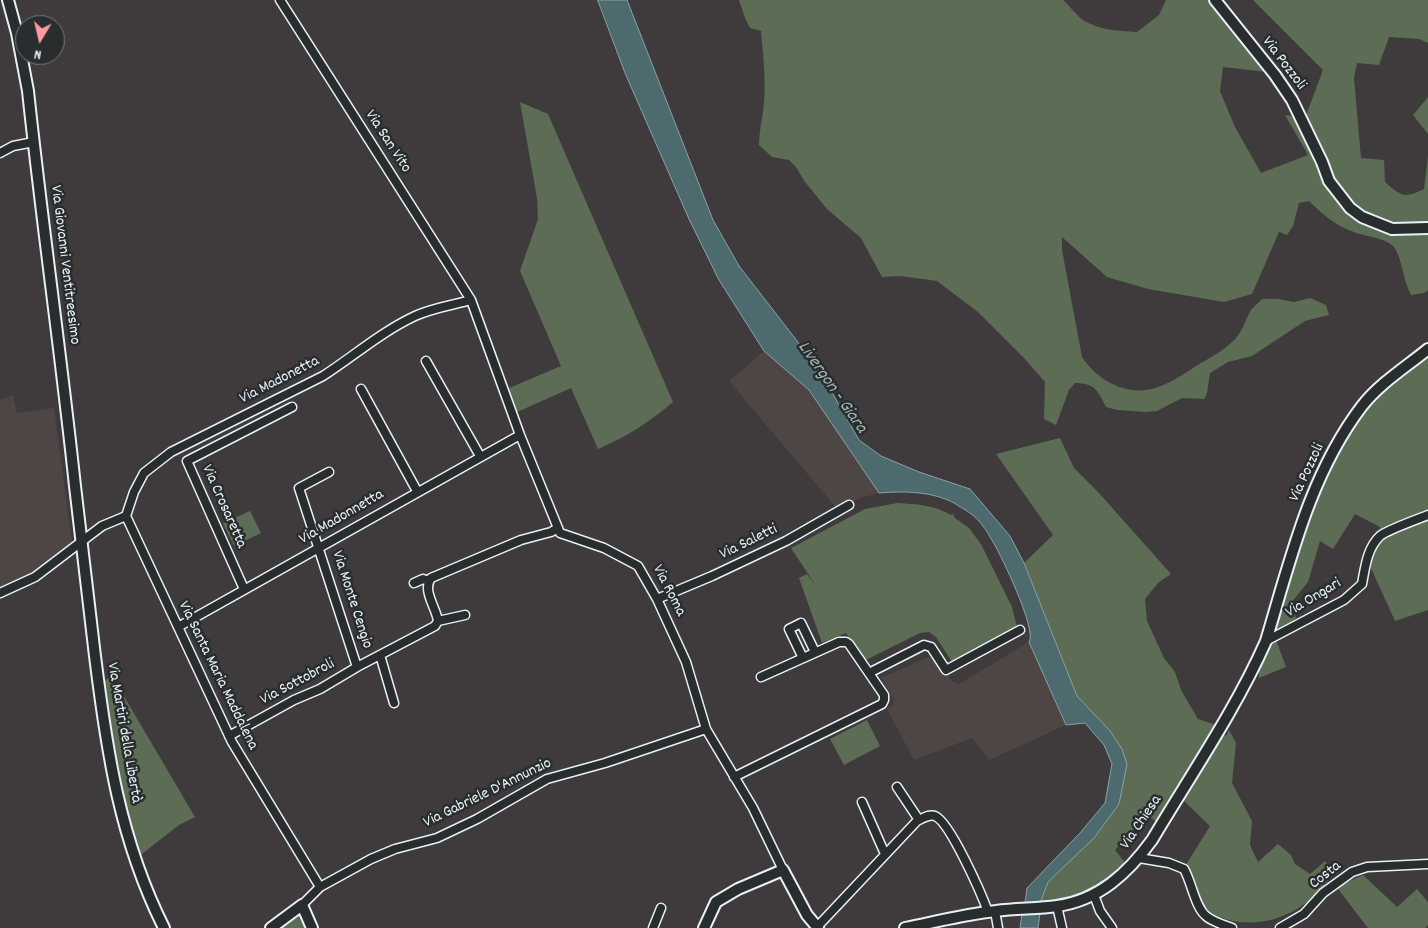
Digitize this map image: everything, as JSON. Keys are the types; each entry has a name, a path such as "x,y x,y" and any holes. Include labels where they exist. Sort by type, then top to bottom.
{"main road":[{"name":"Via Giovanni Ventitreesimo","path":"8,0 17,33 26,82 81,539"},
{"name":"Via Pozzoli","path":"1215,0 1292,100 1322,162 1329,181 1350,208 1362,217 1392,229 1428,228"},
{"name":"Via Pozzoli","path":"1266,641 1303,519 1330,458 1363,406 1386,382 1428,348"},
{"name":"Via Martiri della Libertà","path":"81,539 102,712 116,794 134,859 152,905 164,928"},
{"name":"Via Chiesa","path":"905,928 991,911 1057,906 1086,899 1120,876 1139,858 1152,840 1233,704 1266,641"},
{"path":"704,928 716,902 783,870"},
{"name":"Via Roma","path":"783,870 807,915 817,927"},
{"path":"302,905 312,928"},
{"name":"Via Gabriele D'Annunzio","path":"271,928 302,905"}],"street":[{"name":"Via San Vito","path":"280,0 471,300"},
{"path":"0,153 13,146 34,142"},
{"path":"438,621 437,613 427,589 431,578 516,542 559,531 520,434 471,300"},
{"name":"Via Madonetta","path":"126,516 134,492 144,473 171,452 323,376 398,324 417,315 471,300"},
{"path":"426,361 480,456"},
{"path":"361,389 417,491"},
{"name":"Via Crosaretta","path":"244,589 187,461 292,407"},
{"name":"Via Madonnetta","path":"178,627 520,434"},
{"name":"Via Monte Cengio","path":"328,472 299,488 358,667"},
{"name":"Via Saletti","path":"658,599 786,541 849,506"},
{"name":"Via Ongari","path":"1266,641 1344,600 1362,584 1366,561 1372,548 1381,536 1428,515"},
{"path":"0,592 35,577 81,539 102,526 126,516"},
{"name":"Via Santa Maria Maddalena","path":"126,516 230,736 249,771 320,887"},
{"name":"Via Roma","path":"559,531 604,548 638,566 658,599 686,662 706,729 753,808 783,870"},
{"path":"414,583 423,579 429,581"},
{"name":"Via Sottobroli","path":"230,736 435,626 438,621 465,615"},
{"path":"803,658 789,629 802,623 815,652"},
{"path":"869,673 924,645 931,647 946,670 1020,630"},
{"path":"734,777 882,704 884,700 884,695 846,642 839,642 761,677"},
{"path":"380,655 394,703"},
{"name":"Via Gabriele D'Annunzio","path":"302,905 320,887 371,859 394,849 437,838 477,819 547,779 605,763 706,729"},
{"path":"897,787 919,820"},
{"path":"862,802 885,854"},
{"path":"817,927 919,820 926,816 934,816 941,820 948,830 998,928"},
{"path":"1139,858 1169,863 1184,869 1191,883 1199,908 1207,917 1232,928"},
{"name":"Costa","path":"1280,928 1304,914 1323,893 1352,872 1367,867 1428,864"},
{"path":"1094,895 1100,911 1112,928"},
{"path":"1057,906 1062,928"},
{"path":"652,928 661,908"}],"shaded area":[{"path":"764,351 809,390 879,493 860,498 838,510 729,381"},
{"path":"13,395 17,413 54,408 73,550 41,573 0,590 0,400"},
{"path":"1029,642 1066,725 989,760 972,738 914,760 887,709 893,705 894,700 881,678 929,657 938,661 953,682 959,684"}],"green space":[{"path":"739,0 1063,0 1080,18 1089,23 1109,29 1137,32 1159,15 1166,0 1218,0 1276,73 1223,67 1220,91 1235,127 1261,173 1308,155 1285,115 1305,118 1323,70 1253,0 1428,0 1428,43 1419,39 1389,37 1379,65 1357,63 1354,78 1361,158 1384,160 1385,182 1399,193 1407,195 1424,189 1428,156 1428,290 1424,293 1411,295 1394,247 1380,239 1358,233 1335,223 1309,201 1299,203 1293,226 1287,235 1279,232 1252,294 1224,302 1148,289 1107,277 1062,237 1062,250 1082,357 1104,379 1124,388 1144,390 1155,388 1176,378 1219,352 1238,335 1251,310 1262,299 1294,302 1310,298 1326,305 1329,315 1305,321 1252,356 1228,362 1210,373 1207,393 1204,399 1182,398 1157,411 1117,410 1106,407 1098,392 1091,386 1075,383 1069,390 1056,425 1044,419 1045,382 978,312 937,281 900,276 882,277 861,238 827,209 805,182 796,167 789,160 772,157 759,145 765,93 761,31 750,28"},
{"path":"1428,97 1428,134 1413,115"},
{"path":"520,102 548,114 673,402 637,428 598,449 571,388 515,413 507,389 561,366 520,271 538,219 537,198"},
{"path":"1428,349 1428,610 1395,621 1366,557 1380,527 1355,514 1333,549 1320,541 1308,582 1291,603 1296,618 1275,637 1286,667 1259,678 1258,659 1313,490 1354,417"},
{"path":"1060,438 1074,468 1099,493 1171,574 1158,583 1145,599 1147,621 1164,658 1175,672 1181,690 1198,719 1216,725 1215,728 1226,736 1229,730 1236,743 1232,783 1252,821 1250,845 1258,862 1278,844 1291,855 1295,864 1310,874 1325,861 1334,873 1311,899 1292,912 1260,922 1237,922 1213,914 1204,908 1197,898 1184,868 1210,826 1183,800 1166,829 1147,815 1115,850 1127,865 1108,885 1066,900 1040,903 1048,882 1119,804 1110,731 1077,696 1024,563 1053,535 996,454"},
{"path":"897,503 925,506 951,515 953,514 955,518 969,528 981,544 1012,607 1017,627 952,662 936,637 929,632 920,633 864,661 846,633 822,643 799,578 807,574 818,589 791,548 865,509"},
{"path":"250,511 261,533 234,546 223,523"},
{"path":"112,676 195,817 179,825 138,857 122,804 104,681"},
{"path":"867,720 880,746 844,765 830,739"},
{"path":"1363,875 1397,907 1417,889 1428,902 1428,925 1425,928 1368,928 1338,889 1343,884"},
{"path":"296,914 305,917 309,928 278,928"}],"water":[{"path":"598,0 627,0 713,220 739,266 818,368 859,440 881,456 919,472 970,489 1010,536 1024,563 1077,696 1110,731 1122,749 1127,764 1119,804 1094,838 1048,882 1040,903 1025,903 1027,888 1080,833 1105,803 1112,764 1104,745 1085,723 1066,725 1029,642 1028,623 1009,573 995,545 979,521 954,503 936,496 908,492 879,493 809,390 764,351 719,280 689,219 625,73"},
{"path":"1040,913 1038,928 1020,928 1022,914"}],"water label":[{"name":"Livergon - Giara","path":"831,388"}]}
